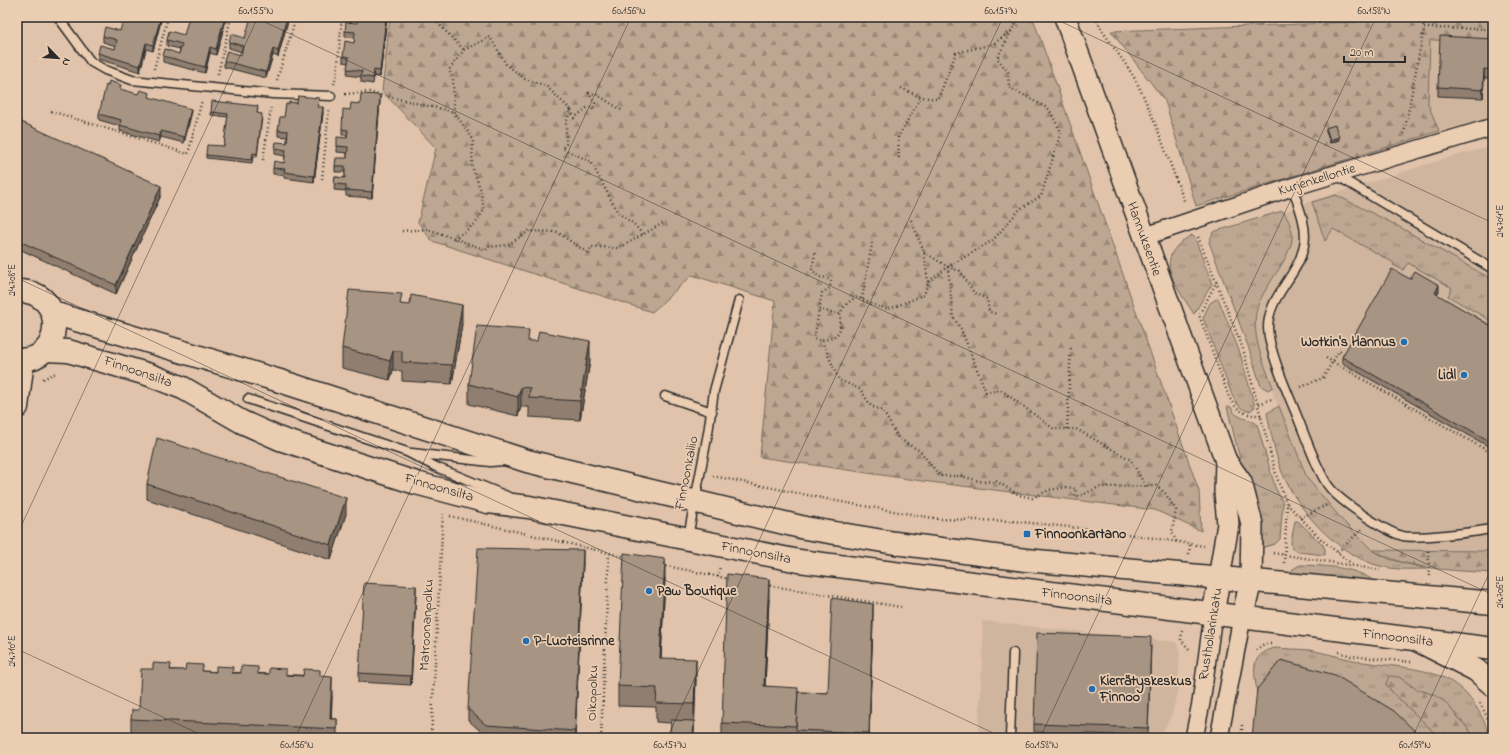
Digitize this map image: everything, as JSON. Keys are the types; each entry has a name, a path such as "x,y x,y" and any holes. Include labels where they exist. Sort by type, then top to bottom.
{"main road":[{"path":"17,291 26,291 38,295 47,303 53,313 56,326 52,339 46,350 35,357 20,359 17,407"},
{"path":"53,313 272,379 527,461 805,528 895,543 1026,560 1493,603"},
{"name":"Finnoonsilta","path":"46,350 68,351 150,374 183,388 242,422 287,441 416,482 488,502 529,507 687,540 799,561 1213,615 1493,649"},
{"path":"1417,640 1476,670 1486,692"}],"street":[{"name":"Hannuksentie","path":"1064,17 1226,461 1241,482 1252,524 1251,581 1242,618"},
{"name":"Kurjenkellontie","path":"1143,237 1292,187 1493,127"},
{"name":"Hannuksentie","path":"1220,577 1228,524 1225,492 1226,461"},
{"name":"Rusthollarinkatu","path":"1194,738 1201,703 1213,615 1220,577"},
{"name":"Rusthollarinkatu","path":"1219,738 1242,618"}],"lane":[{"path":"58,17 91,62 119,76 132,80 273,94 331,96"},
{"path":"1336,175 1493,269"},
{"path":"1292,187 1305,232 1304,245 1300,258 1274,301 1268,328 1272,347 1288,393 1322,476 1330,489 1341,499 1372,520 1404,536 1471,532 1493,528"},
{"name":"Finnoonkallio","path":"687,540 712,412 714,391 739,300"},
{"path":"665,396 712,412"},
{"path":"248,399 407,452 436,467 529,507"},
{"path":"407,452 490,462 527,461"},
{"path":"1010,738 1013,653"}],"path":[{"path":"150,82 168,17"},
{"path":"215,88 231,17"},
{"path":"263,160 273,94 296,17"},
{"path":"322,179 331,96 337,74 342,17"},
{"path":"432,17 464,50"},
{"path":"928,282 948,267 994,240 1020,209 1040,196 1061,132 1049,109 1009,87 1008,72 997,58 1019,17"},
{"path":"1095,17 1141,91 1191,220 1217,281 1243,349 1259,404 1277,478 1287,504 1300,518 1353,565"},
{"path":"1403,142 1424,28 1422,17"},
{"path":"1424,28 1493,29"},
{"path":"901,88 922,97 938,99 956,53 993,44 1011,31"},
{"path":"454,238 474,224 484,210 481,191 472,166 473,139 454,112 453,79 449,70 464,50 490,37 506,64 525,79 546,86 571,110 574,118 587,108 592,107 593,110 595,103 589,93 596,94 623,111"},
{"path":"52,111 188,154 201,107 204,87"},
{"path":"331,96 369,92 454,112"},
{"path":"899,158 898,137 922,97"},
{"path":"571,110 566,123 566,144 562,148 591,162 618,213 634,224 643,235"},
{"path":"815,253 812,270 819,277 827,278 831,281 830,288 822,293 814,339 822,341 837,334 840,329 840,314 849,300 857,297 876,306 889,309 924,295 928,282 924,252 911,220"},
{"path":"402,230 428,229 486,250 488,247 508,245 529,231 557,232 589,254 591,247 619,248 665,222"},
{"path":"862,299 873,238"},
{"path":"924,252 948,267 960,270 974,293 987,299 989,312 998,314"},
{"path":"948,267 953,317 962,329 986,392 1002,390 1054,429 1076,429 1131,460 1146,487"},
{"path":"1217,281 1199,315 1229,397 1235,408 1249,416 1261,416"},
{"path":"819,310 840,314"},
{"path":"822,341 839,380 860,390 872,406 883,411 898,438 920,451 940,476 961,476 983,482 996,481 1019,495 1032,498 1049,490 1068,487 1076,489 1075,496 1080,496 1099,487 1156,486 1165,493 1176,510 1172,532 1178,543"},
{"path":"1067,429 1071,345"},
{"path":"1259,404 1323,378 1339,351 1346,356"},
{"path":"1326,358 1493,454"},
{"path":"39,386 42,380 60,371"},
{"path":"700,474 848,503 940,519 1012,521 1108,531 1190,545 1224,548"},
{"path":"1300,518 1341,499"},
{"path":"1252,551 1286,555 1287,504"},
{"path":"436,511 465,520 633,559"},
{"name":"Matroonanpolku","path":"431,738 443,514"},
{"path":"1338,552 1372,520"},
{"path":"1427,535 1430,578"},
{"path":"1188,574 1190,545"},
{"name":"Oikopolku","path":"601,738 610,554"},
{"path":"656,564 734,580"},
{"path":"765,585 901,607"},
{"path":"1184,611 1181,640 1188,648 1190,655"},
{"path":"1337,652 1351,656 1418,663"},
{"path":"1486,692 1493,729"}],"shaded area":[{"path":"1430,40 1493,41 1493,117 1439,131 1428,104"},
{"path":"1493,146 1493,551 1372,550 1317,493 1303,473 1216,239 1311,201 1447,158"},
{"path":"982,621 1175,642 1180,649 1178,688 1172,714 1161,736 1157,738 978,738 983,645"}],"green space":[{"path":"390,17 969,17 1034,21 1199,491 1201,531 1155,510 922,481 760,457 775,301 692,275 652,312 432,241 418,222 436,148 382,91"},
{"path":"1360,17 1493,17 1493,41 1430,40 1428,104 1439,131 1196,206 1165,101 1111,31 1358,22"},
{"path":"1336,195 1396,225 1493,280 1493,322 1448,296 1452,288 1408,263 1403,270 1393,265 1394,263 1333,229 1325,241 1312,202"},
{"path":"1282,211 1284,212 1291,227 1292,241 1284,261 1259,302 1255,322 1257,341 1273,387 1268,390 1261,386 1248,346 1209,242 1213,232"},
{"path":"1192,235 1195,238 1212,284 1194,314 1174,282 1170,272 1169,262 1172,253 1179,244"},
{"path":"1218,298 1240,353 1255,407 1250,411 1241,408 1232,395 1203,318 1210,303"},
{"path":"1279,406 1307,478 1343,521 1372,550 1389,559 1427,569 1395,569 1373,564 1340,546 1325,534 1300,504 1282,472 1273,443 1267,413"},
{"path":"1227,407 1231,407 1239,416 1257,424 1275,487 1283,503 1280,539 1275,544 1264,547 1253,497 1241,463"},
{"path":"1295,521 1298,521 1323,545 1325,555 1298,552 1292,549 1291,542"},
{"path":"1372,550 1493,551 1493,573 1446,570 1415,565 1386,557"},
{"path":"1300,565 1328,566 1347,569 1365,575 1374,582 1290,574 1293,569"},
{"path":"1275,648 1309,650 1363,662 1425,671 1442,677 1456,685 1469,697 1481,715 1491,738 1476,738 1445,702 1435,695 1416,689 1399,677 1386,684 1393,693 1440,738 1419,738 1257,692 1255,664 1257,659 1267,651"},
{"path":"1389,676 1399,677 1416,689 1435,695 1445,702 1476,738 1440,738 1393,693 1386,684"}],"building":[{"path":"124,17 161,17 153,45 146,43 140,66 98,53 100,45 115,49 117,40 103,36 105,27 120,31"},
{"path":"189,17 225,17 216,49 210,47 205,67 163,56 165,49 179,54 182,44 167,40 169,31 184,35"},
{"path":"251,17 287,17 278,51 273,49 266,72 224,61 227,51 241,55 243,46 229,42 231,34 245,38"},
{"path":"357,17 386,17 380,71 374,70 373,78 361,76 362,71 347,69 349,57 343,56 345,41 354,43 355,32 345,31 346,22 357,23"},
{"path":"1440,36 1493,39 1493,70 1484,69 1483,90 1438,87"},
{"path":"109,81 121,85 120,89 138,94 140,90 150,93 149,97 191,109 184,137 161,131 159,136 120,125 121,120 99,114 106,85 108,86"},
{"path":"361,94 380,95 372,192 346,190 346,185 334,184 335,177 345,178 345,166 335,166 336,158 347,158 348,147 337,146 337,137 347,138 348,130 342,129 343,109 350,110 351,103 360,104"},
{"path":"298,96 319,98 318,107 323,107 314,176 284,172 285,169 273,168 274,161 284,163 286,150 275,148 276,142 287,143 288,131 278,130 280,117 284,117 286,104 289,104 289,102 297,103"},
{"path":"212,101 258,106 257,113 262,114 257,154 253,153 252,160 206,155 207,145 224,146 228,114 211,112"},
{"path":"17,120 161,186 116,285 17,240"},
{"path":"1335,125 1339,137 1330,140 1326,128"},
{"path":"1392,269 1410,279 1415,271 1439,285 1435,293 1493,327 1493,443 1342,357"},
{"path":"349,290 402,294 400,304 410,305 411,295 462,305 452,365 402,362 402,351 393,351 390,361 342,348"},
{"path":"477,326 529,330 528,341 537,341 539,331 590,341 580,401 529,398 530,388 521,387 518,397 469,384"},
{"path":"157,438 346,498 331,545 147,484"},
{"name":"P-Luoteisrinne","path":"478,548 583,550 575,731 486,725 468,709"},
{"path":"624,553 665,559 660,658 696,659 694,704 656,703 657,688 618,686"},
{"path":"727,574 769,579 764,686 798,688 796,726 722,723"},
{"path":"364,583 416,586 411,676 359,673"},
{"path":"832,598 873,604 869,733 796,730 798,692 828,693"},
{"name":"Kierrätyskeskus Finnoo","path":"1037,633 1151,637 1148,728 1034,724"},
{"path":"1281,660 1335,675 1394,711 1422,738 1252,738 1257,689"},
{"path":"153,663 171,664 170,670 185,670 186,664 203,665 202,671 216,672 216,666 233,667 232,673 241,673 241,666 258,667 258,674 269,674 269,668 286,669 286,675 303,676 304,669 320,670 320,676 332,677 330,719 337,719 337,729 131,719 132,710 139,710 141,669 153,669"},
{"path":"671,720 694,721 693,738 670,738"}],"place":[{"name":"Wotkin's Hannus","path":"1404,342"},
{"name":"Lidl","path":"1464,375"},
{"name":"Finnoonkartano","path":"1027,534"},
{"name":"Paw Boutique","path":"649,591"},
{"name":"P-Luoteisrinne","path":"526,641"},
{"name":"Kierrätyskeskus Finnoo","path":"1092,689"}]}
